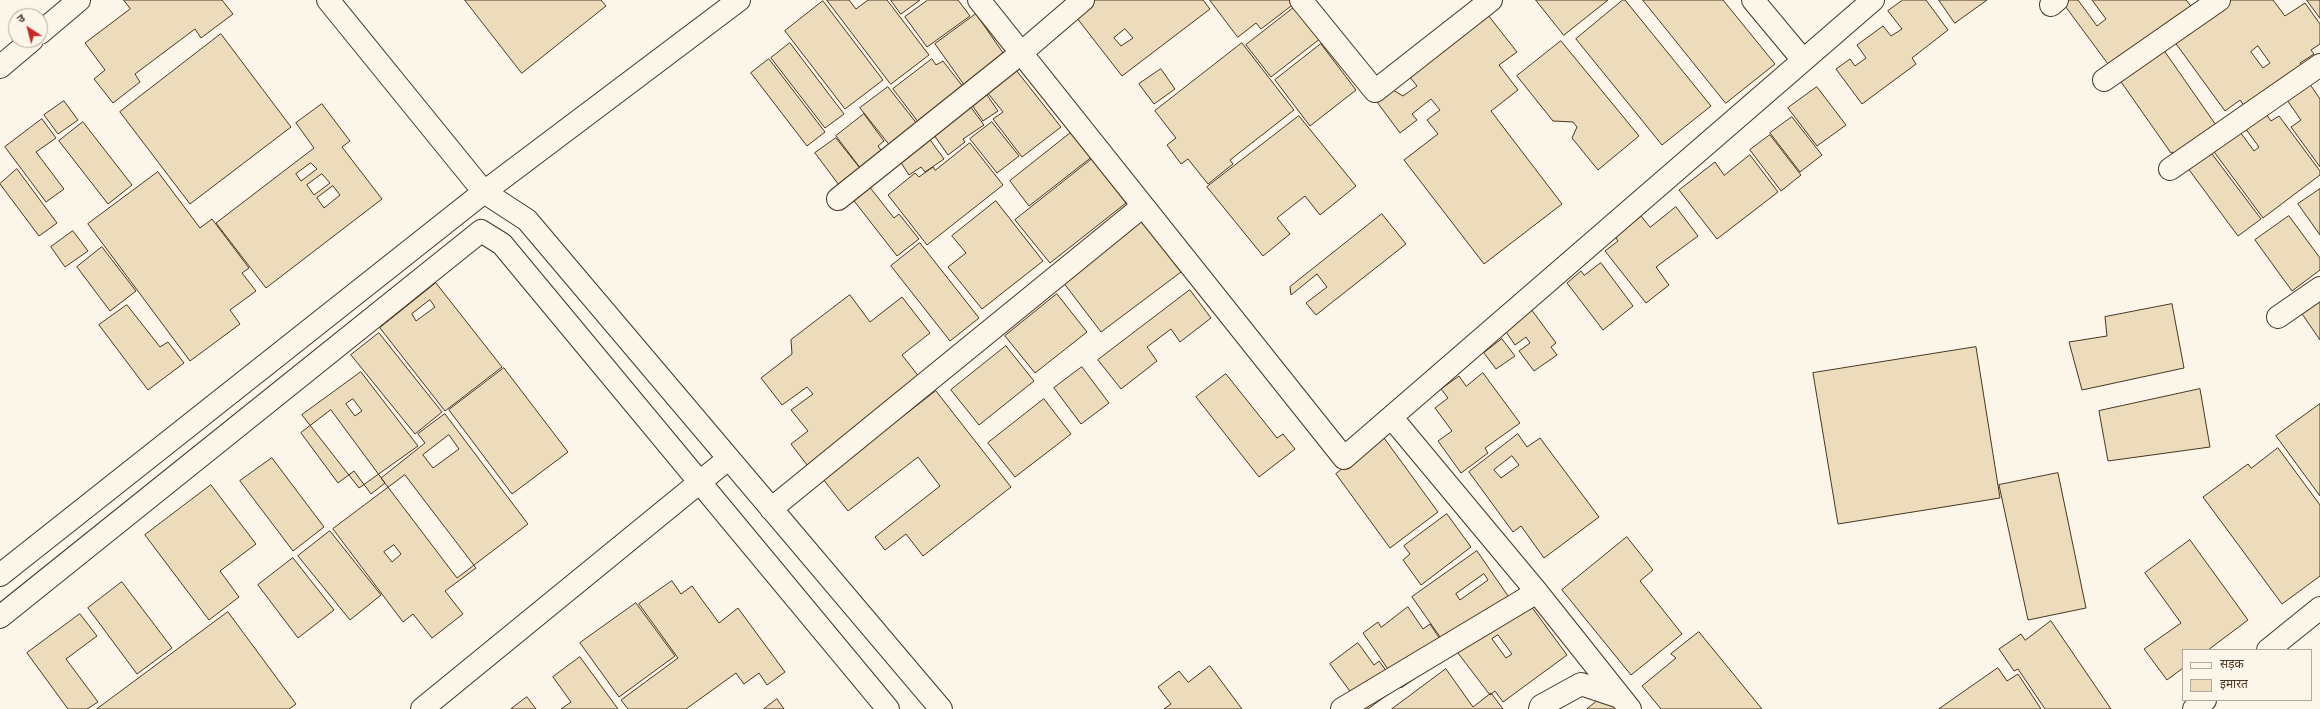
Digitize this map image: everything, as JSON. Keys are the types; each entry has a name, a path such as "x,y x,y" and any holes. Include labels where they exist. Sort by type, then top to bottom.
{"street":[{"path":"48,26 80,0"},
{"path":"328,0 484,192 527,220 728,460 772,509 941,709"},
{"path":"0,575 484,192 739,0"},
{"path":"979,0 1344,458 1873,0"},
{"path":"838,199 1021,53 1083,0"},
{"path":"1301,0 1375,91 1491,0"},
{"path":"1753,0 1803,60"},
{"path":"2104,80 2219,0"},
{"path":"0,67 23,48"},
{"path":"2170,169 2320,65"},
{"path":"772,509 1143,206"},
{"path":"0,617 481,231 502,244 888,709"},
{"path":"2278,317 2320,288"},
{"path":"1392,418 1537,592 1625,703"},
{"path":"422,709 728,460"},
{"path":"1342,709 1537,592"},
{"path":"2269,649 2320,608"},
{"path":"1540,709 1541,706 1581,684 1625,703"},
{"path":"2194,709 2204,701"}],"building":[{"path":"124,0 222,0 233,14 201,38 195,29 135,74 140,82 113,103 94,79 105,70 85,43 130,9"},
{"path":"465,0 601,0 606,6 522,73"},
{"path":"827,0 849,0 856,9 868,0 887,0 929,55 891,84"},
{"path":"891,0 920,0 901,14"},
{"path":"928,0 958,0 970,16 927,47 905,17"},
{"path":"1071,0 1203,0 1210,9 1122,76 1066,4","holes":["1125,29 1133,38 1121,46 1114,38"]},
{"path":"1210,0 1293,0 1295,3 1261,29 1256,23 1238,37"},
{"path":"1536,0 1608,0 1564,35"},
{"path":"1623,0 1625,0 1711,106 1662,145 1576,39"},
{"path":"1643,0 1723,0 1775,64 1726,103"},
{"path":"1903,0 1926,0 1948,30 1912,58 1916,64 1862,104 1836,69 1850,59 1855,66 1866,58 1857,45 1883,26 1891,36 1902,29 1888,11"},
{"path":"1939,0 1987,0 1955,23"},
{"path":"2061,0 2078,0 2097,26 2106,19 2092,0 2186,0 2194,10 2113,70"},
{"path":"2231,0 2273,0 2285,16 2305,3 2320,24 2320,44 2311,50 2314,54 2300,63 2305,71 2287,83 2283,77 2268,88 2247,110 2240,100 2225,111 2174,41","holes":["2258,46 2270,63 2263,68 2251,52"]},
{"path":"2307,0 2320,0 2320,18"},
{"path":"823,1 883,80 845,109 785,31"},
{"path":"1296,6 1321,38 1271,77 1246,45"},
{"path":"976,14 1008,60 967,89 935,44"},
{"path":"1488,15 1517,52 1499,65 1518,90 1491,111 1562,204 1484,264 1404,160 1438,134 1427,120 1440,110 1431,99 1412,114 1417,120 1400,133 1377,102 1393,90 1403,96 1417,86 1409,76"},
{"path":"221,34 291,127 190,204 120,112"},
{"path":"1561,41 1639,136 1598,170 1572,138 1577,127 1573,122 1553,121 1517,76"},
{"path":"790,43 844,114 825,128 771,58"},
{"path":"1242,43 1294,110 1230,160 1233,164 1208,184 1188,159 1181,164 1167,145 1176,138 1155,111"},
{"path":"1321,44 1356,90 1310,126 1275,80"},
{"path":"2163,49 2218,128 2177,157 2173,152 2171,153 2119,79"},
{"path":"769,59 825,132 807,146 751,73"},
{"path":"932,59 936,65 943,61 967,92 922,127 893,89"},
{"path":"1161,69 1175,89 1154,104 1139,84"},
{"path":"1016,70 1061,127 1022,157 993,119 1003,112 987,92"},
{"path":"2305,77 2320,99 2320,167 2291,127 2301,120 2282,93"},
{"path":"888,87 918,125 891,147 860,108"},
{"path":"1817,87 1846,125 1817,146 1788,108"},
{"path":"985,92 998,111 983,121 970,102"},
{"path":"64,101 78,120 58,134 44,115"},
{"path":"322,104 350,141 342,147 382,199 266,288 216,223 314,148 296,123","holes":["311,163 317,169 301,181 296,174","322,174 330,183 314,195 307,185","333,186 340,195 324,208 317,198"]},
{"path":"970,106 984,125 963,139 965,142 948,155 929,128"},
{"path":"2261,107 2271,121 2279,116 2320,171 2320,175 2263,218 2209,145","holes":["2245,128 2259,147 2254,151 2240,132"]},
{"path":"864,114 884,141 878,146 885,156 864,173 836,136"},
{"path":"1299,116 1356,186 1320,215 1305,196 1277,218 1290,234 1263,256 1207,187"},
{"path":"1792,117 1822,155 1800,172 1770,133"},
{"path":"42,119 56,138 36,152 64,189 46,202 5,147"},
{"path":"83,122 132,185 108,204 59,141"},
{"path":"992,122 1019,156 997,173 970,139"},
{"path":"1073,131 1093,156 1029,206 1010,181"},
{"path":"1770,135 1801,175 1781,191 1750,150"},
{"path":"928,137 944,159 925,172 921,167 909,175 898,158"},
{"path":"836,138 863,172 842,189 815,153"},
{"path":"970,143 1003,185 927,245 888,195 915,173 919,177 933,167 935,170"},
{"path":"2209,150 2261,219 2238,236 2187,167"},
{"path":"1750,155 1778,192 1717,239 1679,190 1715,162 1724,175"},
{"path":"1092,159 1126,203 1050,263 1015,220"},
{"path":"17,169 57,223 39,236 0,184"},
{"path":"158,172 200,228 212,219 249,268 242,273 256,291 230,310 240,324 190,361 88,224"},
{"path":"868,185 894,218 899,214 919,239 897,256 851,197"},
{"path":"2320,189 2320,235 2298,204"},
{"path":"996,201 1043,261 982,309 948,267 966,253 952,236"},
{"path":"1676,207 1698,236 1656,267 1669,285 1646,303 1605,251 1618,241 1615,236 1641,216 1650,227"},
{"path":"1382,214 1406,244 1316,315 1306,303 1327,287 1317,274 1291,295 1290,287"},
{"path":"2289,216 2320,258 2320,270 2292,291 2255,240"},
{"path":"1142,221 1181,272 1101,332 1063,282"},
{"path":"73,231 88,251 65,267 51,247"},
{"path":"920,243 979,318 950,341 891,266"},
{"path":"102,247 136,291 110,311 77,267"},
{"path":"1601,263 1633,306 1603,330 1567,283 1581,271 1584,275"},
{"path":"436,283 502,367 445,411 380,328","holes":["430,300 435,307 416,321 412,314"]},
{"path":"1190,290 1211,318 1180,342 1171,329 1147,347 1157,361 1121,389 1098,360"},
{"path":"2320,293 2320,340 2298,308"},
{"path":"1057,294 1087,332 1035,373 1005,336"},
{"path":"850,295 870,322 902,297 930,333 902,355 920,378 807,465 791,444 808,431 791,410 813,394 807,387 782,405 761,378 792,354 791,340"},
{"path":"2172,304 2184,368 2082,390 2069,342 2107,336 2105,317"},
{"path":"127,305 160,347 168,342 184,363 148,390 99,325"},
{"path":"1531,309 1556,343 1551,347 1557,355 1534,371 1519,351 1530,343 1526,337 1515,345 1504,329"},
{"path":"379,333 442,412 415,434 351,355"},
{"path":"1502,339 1515,356 1496,369 1484,353"},
{"path":"1006,346 1034,381 979,425 951,390"},
{"path":"1976,347 2000,498 1838,524 1813,373"},
{"path":"1082,367 1109,403 1081,424 1054,388"},
{"path":"504,368 568,452 512,494 449,410"},
{"path":"361,372 418,446 359,488 302,415","holes":["353,399 362,411 355,416 346,404"]},
{"path":"1483,373 1520,423 1485,448 1488,453 1461,473 1438,441 1452,431 1435,408 1448,398 1441,389 1459,376 1466,386"},
{"path":"1226,374 1277,438 1283,434 1295,449 1259,477 1196,397"},
{"path":"2200,389 2210,447 2108,461 2099,411"},
{"path":"936,391 1011,487 923,556 906,534 885,550 875,537 940,486 918,457 848,511 823,479"},
{"path":"1044,399 1071,434 1015,477 988,443"},
{"path":"2320,404 2320,496 2276,436"},
{"path":"331,410 385,483 371,494 354,471 338,483 301,433"},
{"path":"445,414 528,524 457,578 381,478 425,443 418,434","holes":["449,435 459,449 433,468 423,455"]},
{"path":"1518,434 1527,447 1540,438 1599,517 1544,558 1521,526 1513,532 1469,472","holes":["1512,456 1519,465 1501,478 1494,470"]},
{"path":"1384,438 1438,512 1390,548 1336,474"},
{"path":"2278,448 2320,505 2320,576 2282,604 2203,497 2248,464 2251,468"},
{"path":"272,458 324,527 293,551 240,481"},
{"path":"2058,473 2086,608 2028,620 1999,485"},
{"path":"405,475 476,568 445,591 463,614 432,638 413,614 403,622 333,529","holes":["394,545 401,554 392,562 384,552"]},
{"path":"211,485 256,544 220,571 239,597 209,620 145,535"},
{"path":"1447,514 1471,547 1421,585 1403,560 1410,554 1404,546"},
{"path":"330,531 381,595 350,620 298,556"},
{"path":"1627,537 1653,570 1640,581 1682,634 1631,675 1562,590"},
{"path":"2190,540 2248,620 2209,649 2182,649 2182,669 2167,680 2144,649 2181,623 2145,573"},
{"path":"1477,551 1515,606 1450,651 1412,597","holes":["1484,574 1488,580 1460,600 1456,594"]},
{"path":"293,558 334,610 298,638 258,585"},
{"path":"672,581 681,594 692,586 719,623 738,608 785,672 767,685 759,673 744,684 736,673 686,709 628,709 621,700 678,658 639,604"},
{"path":"122,582 172,648 137,674 88,608"},
{"path":"1528,602 1567,655 1503,702 1495,691 1490,695 1458,653","holes":["1498,635 1512,654 1506,658 1492,639"]},
{"path":"636,603 675,656 619,697 580,643"},
{"path":"1408,607 1423,629 1430,624 1450,654 1401,688 1363,633 1378,622 1381,627"},
{"path":"228,612 296,704 289,709 97,709"},
{"path":"80,614 97,636 66,659 98,702 87,709 68,709 27,653"},
{"path":"2051,621 2111,709 2045,709 2018,669 2014,671 1999,649 2021,634 2025,640"},
{"path":"1699,632 1762,709 1661,709 1642,686 1676,658 1671,654"},
{"path":"1358,643 1374,665 1379,661 1398,687 1368,709 1363,709 1330,664"},
{"path":"580,657 618,709 561,709 571,702 553,677"},
{"path":"1210,666 1242,709 1164,709 1171,704 1158,687 1179,671 1188,682"},
{"path":"1998,668 2007,681 2018,674 2041,709 1939,709"},
{"path":"1446,669 1473,707 1491,693 1503,709 1392,709"},
{"path":"1606,694 1618,709 1587,709"},
{"path":"527,697 536,709 511,709"},
{"path":"777,699 784,709 764,709"}]}
